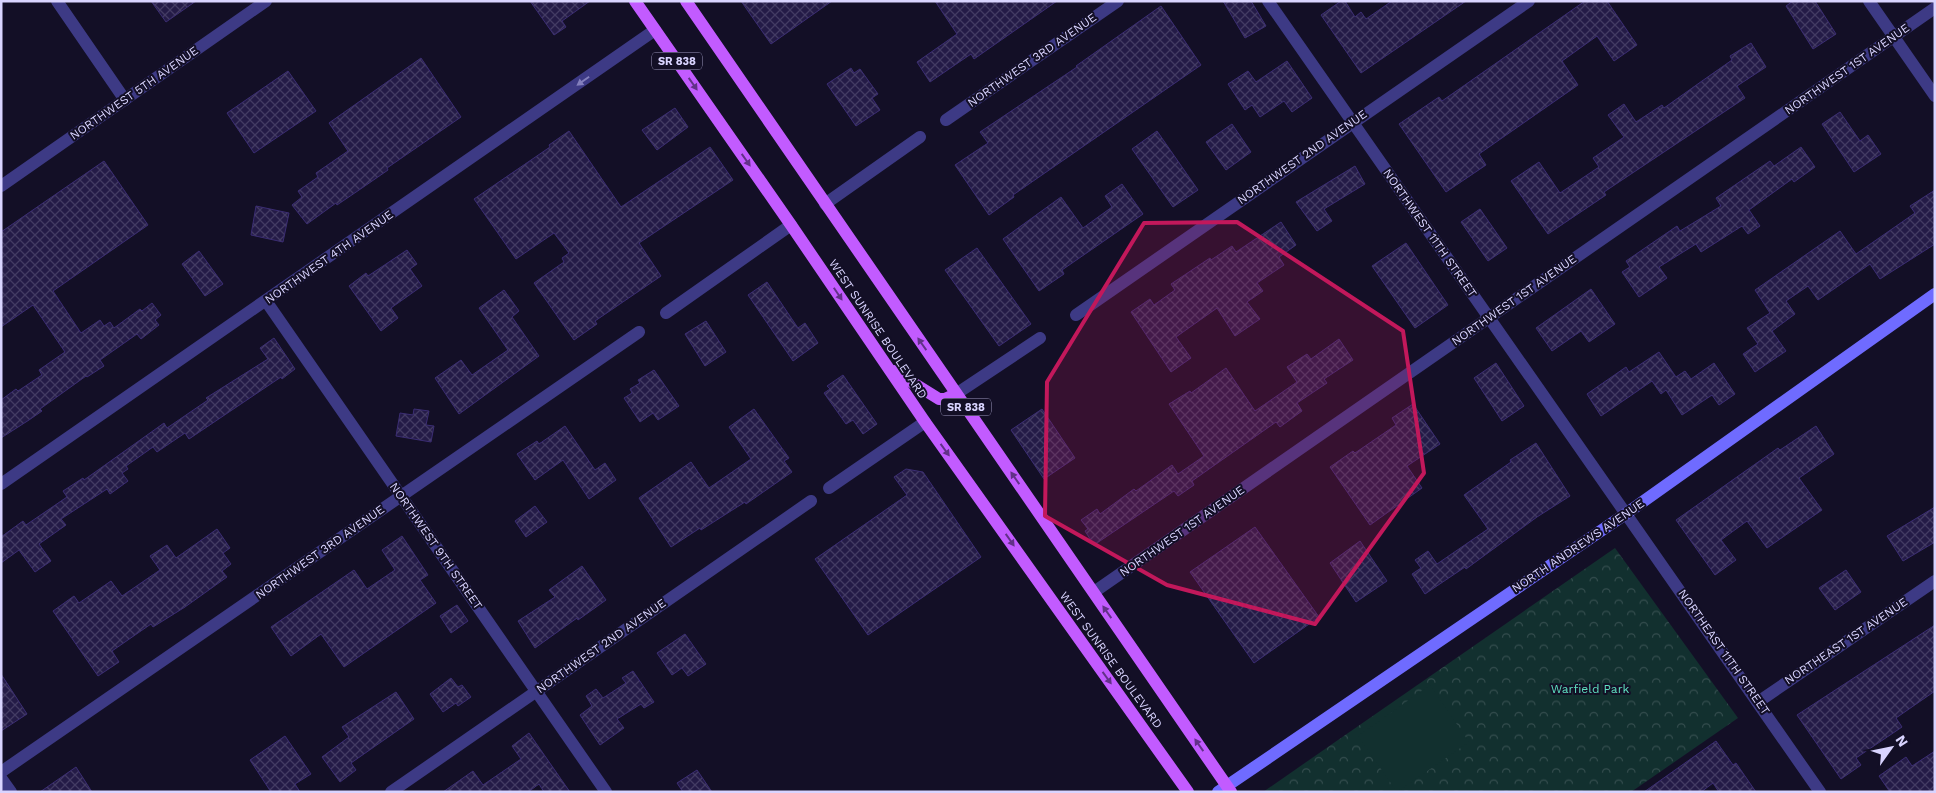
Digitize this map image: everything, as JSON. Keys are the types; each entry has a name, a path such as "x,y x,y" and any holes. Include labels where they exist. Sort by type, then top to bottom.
{"main road":[{"name":"WEST SUNRISE BOULEVARD","path":"635,1 925,422 1188,792"},
{"name":"WEST SUNRISE BOULEVARD","path":"691,3 825,204 1094,592 1225,790"},
{"name":"NORTH ANDREWS AVENUE","path":"1225,790 1627,513 1935,294"},
{"path":"888,367 939,399 945,399 956,394"}],"street":[{"path":"58,1 125,100"},
{"name":"NORTHWEST 5TH AVENUE","path":"1,186 266,1"},
{"name":"NORTHWEST 3RD AVENUE","path":"946,120 1118,1"},
{"name":"NORTHWEST 11TH STREET","path":"1268,1 1627,513"},
{"name":"NORTHWEST 2ND AVENUE","path":"1076,315 1529,1"},
{"path":"1869,1 1935,96"},
{"name":"NORTHWEST 1ST AVENUE","path":"1094,592 1935,8"},
{"name":"NORTHWEST 4TH AVENUE","path":"1,484 655,30"},
{"path":"825,204 920,138"},
{"path":"666,313 791,225"},
{"name":"NORTHWEST 9TH STREET","path":"266,301 606,792"},
{"name":"NORTHWEST 3RD AVENUE","path":"1,772 639,332"},
{"path":"956,394 1040,338"},
{"path":"829,488 925,422"},
{"name":"NORTHWEST 2ND AVENUE","path":"391,792 811,501"},
{"name":"NORTHEAST 11TH STREET","path":"1627,513 1820,792"},
{"name":"NORTHEAST 1ST AVENUE","path":"1758,702 1935,581"},
{"path":"1,778 11,792"}],"highlighted area":[{"path":"1237,222 1403,331 1424,473 1315,624 1167,585 1045,516 1047,382 1144,223"}],"green space":[{"name":"Warfield Park","path":"1615,548 1738,718 1631,792 1263,792"},
{"path":"1430,685 1469,742 1397,792 1358,736"}],"building":[{"path":"151,1 196,1 166,22"},
{"path":"530,1 590,1 562,21 566,27 554,35"},
{"path":"741,1 832,1 771,44"},
{"path":"935,1 1057,1 974,59 971,54 930,82 917,62 957,34"},
{"path":"1223,1 1251,1 1266,26 1245,38"},
{"path":"1341,1 1345,1 1355,17 1361,12 1366,19 1392,1 1466,1 1361,73 1321,15"},
{"path":"1585,1 1607,1 1637,45 1614,61 1597,36 1562,61 1578,85 1479,154 1486,165 1446,192 1399,124 1439,97 1442,101"},
{"path":"1793,1 1815,1 1836,34 1813,49 1786,6"},
{"path":"1161,6 1201,65 1013,195 1014,197 989,215 955,165 988,143 980,132 1077,67"},
{"path":"1751,43 1766,67 1737,86 1745,98 1604,192 1606,195 1548,234 1511,181 1539,162 1560,193 1599,167 1593,158 1624,137 1608,115 1624,104 1636,122 1662,105 1664,108 1732,60 1730,56"},
{"path":"421,58 461,117 387,168 388,170 307,224 292,205 302,197 298,191 318,177 316,173 348,151 329,123"},
{"path":"1287,61 1312,98 1292,112 1284,101 1260,117 1252,105 1245,110 1228,84 1248,71 1256,82"},
{"path":"851,68 854,73 860,69 878,94 872,98 880,110 856,126 827,84"},
{"path":"288,71 316,111 254,153 227,113"},
{"path":"675,108 688,127 657,150 642,130"},
{"path":"1840,112 1860,141 1868,135 1881,154 1854,172 1822,124"},
{"path":"1232,124 1251,152 1226,170 1206,142"},
{"path":"569,131 621,207 710,147 733,180 639,243 661,276 595,321 597,324 574,340 534,283 564,262 562,258 569,253 554,233 516,259 474,199 550,147 549,145"},
{"path":"1157,131 1198,190 1173,207 1132,149"},
{"path":"1801,147 1815,167 1794,182 1792,179 1749,210 1760,226 1748,234 1742,226 1701,252 1696,244 1659,267 1667,278 1639,297 1622,272 1630,267 1626,261 1677,226 1680,231 1721,206 1716,198 1770,161 1774,166"},
{"path":"104,161 148,225 53,291 81,333 100,320 104,326 110,322 114,328 140,309 142,311 152,303 161,315 155,320 159,325 141,339 137,334 100,360 104,366 86,376 40,409 42,411 1,438 1,400 16,389 18,391 42,375 39,370 65,352 33,305 1,327 1,232"},
{"path":"1355,166 1365,184 1324,209 1332,221 1317,231 1296,202"},
{"path":"1122,184 1143,214 1062,270 1064,274 1039,291 1003,239 1061,197 1083,228 1112,207 1105,196"},
{"path":"1935,190 1935,244 1880,279 1870,264 1818,300 1808,286 1786,301 1795,314 1772,331 1786,351 1755,372 1743,354 1758,344 1747,328 1770,313 1755,290 1840,231 1856,254 1915,213 1910,206"},
{"path":"256,206 289,213 283,242 251,235"},
{"path":"1480,209 1507,248 1488,261 1461,222"},
{"path":"1281,222 1296,245 1279,257 1284,265 1257,283 1263,291 1247,302 1260,319 1235,336 1217,308 1176,337 1191,358 1171,372 1131,312 1150,299 1154,305 1175,290 1171,284 1210,258 1211,260 1232,246 1236,252"},
{"path":"1406,243 1448,305 1415,328 1372,266"},
{"path":"977,248 1031,324 999,346 945,270"},
{"path":"407,250 417,264 410,269 422,286 391,308 398,318 381,331 349,286 366,273 368,276"},
{"path":"199,251 223,284 205,296 182,264"},
{"path":"767,282 798,328 805,323 818,343 793,361 748,295"},
{"path":"1591,289 1615,324 1589,342 1581,331 1552,351 1536,328"},
{"path":"504,290 519,311 512,317 539,356 459,414 435,378 461,360 472,375 508,350 479,308"},
{"path":"706,321 726,352 705,366 685,334"},
{"path":"274,338 295,369 189,439 185,433 157,452 153,447 126,466 128,469 122,473 128,481 110,494 107,489 61,519 66,525 39,544 51,561 35,572 19,550 1,563 1,537 23,521 26,525 67,497 63,491 83,478 84,480 164,423 167,428 208,400 206,398 268,359 260,348"},
{"path":"1339,339 1353,360 1324,379 1327,383 1297,403 1302,411 1280,427 1276,422 1192,481 1194,485 1178,496 1174,491 1094,545 1085,531 1088,529 1081,520 1097,509 1100,514 1134,489 1136,491 1172,465 1178,474 1204,456 1169,404 1190,391 1191,393 1226,368 1255,411 1297,382 1287,367 1307,354 1311,359"},
{"path":"1659,352 1676,377 1685,371 1691,379 1714,363 1735,394 1719,405 1712,395 1682,415 1666,390 1661,394 1652,381 1601,416 1587,394 1626,367 1629,372"},
{"path":"1496,363 1524,406 1502,421 1474,378"},
{"path":"654,370 679,406 658,420 653,413 640,422 624,398 632,393 630,389 640,383 638,380"},
{"path":"843,375 877,424 863,434 853,420 846,424 824,393 830,389 827,386"},
{"path":"1413,404 1440,444 1407,466 1422,488 1370,525 1330,467 1353,451 1355,453 1396,425 1392,418"},
{"path":"414,409 429,411 426,425 434,426 431,442 396,436 400,413 413,415"},
{"path":"754,409 789,458 784,461 792,472 746,504 745,502 671,547 639,498 691,462 709,488 751,459 729,427"},
{"path":"1042,409 1075,458 1044,479 1011,430"},
{"path":"565,426 595,470 605,463 616,480 589,499 563,460 535,480 517,454 537,441 539,444"},
{"path":"1816,426 1834,454 1799,478 1822,510 1767,548 1747,521 1721,540 1736,560 1715,575 1676,520 1778,448 1780,450"},
{"path":"1536,443 1570,496 1537,517 1466,569 1465,567 1425,594 1412,574 1421,568 1415,560 1428,551 1437,564 1488,529 1464,495"},
{"path":"906,469 923,472 981,557 868,635 815,559 907,495 894,477"},
{"path":"535,506 547,522 526,537 515,521"},
{"path":"1935,507 1935,542 1903,561 1887,536"},
{"path":"1255,527 1319,617 1254,663 1190,572"},
{"path":"217,529 230,548 223,553 231,564 222,571 227,577 185,607 153,627 151,624 112,651 119,662 98,676 53,611 74,596 79,603 111,581 122,596 160,570 150,556 167,545 176,558"},
{"path":"402,536 428,575 420,580 436,603 344,667 321,634 291,656 271,627 354,570 367,589 395,570 382,550"},
{"path":"1360,541 1387,581 1356,602 1330,563"},
{"path":"582,566 606,600 535,648 518,621 555,597 549,590"},
{"path":"1846,570 1861,592 1835,610 1819,588"},
{"path":"457,605 468,621 451,633 440,616"},
{"path":"1935,625 1935,691 1896,718 1902,727 1856,758 1861,765 1841,779 1797,715"},
{"path":"685,634 706,664 688,676 682,668 672,675 657,653"},
{"path":"633,671 654,702 644,708 641,704 617,719 624,728 600,745 580,715 592,706 586,696 596,689 603,698 626,683 622,678"},
{"path":"1,674 27,714 1,731"},
{"path":"451,678 458,687 462,685 471,697 458,706 456,703 443,712 430,694"},
{"path":"396,692 414,719 351,763 356,770 340,782 322,757 349,737 342,727"},
{"path":"529,733 570,792 544,792 539,784 528,792 443,792 473,771 483,785 521,759 512,746"},
{"path":"285,736 311,774 295,784 300,792 271,792 250,760"},
{"path":"1716,741 1733,765 1736,763 1756,792 1719,792 1713,783 1701,792 1644,792"},
{"path":"1935,751 1935,792 1890,792 1879,776 1906,757 1912,766"},
{"path":"76,767 92,792 40,792"},
{"path":"697,770 712,792 683,792 677,783"}]}
